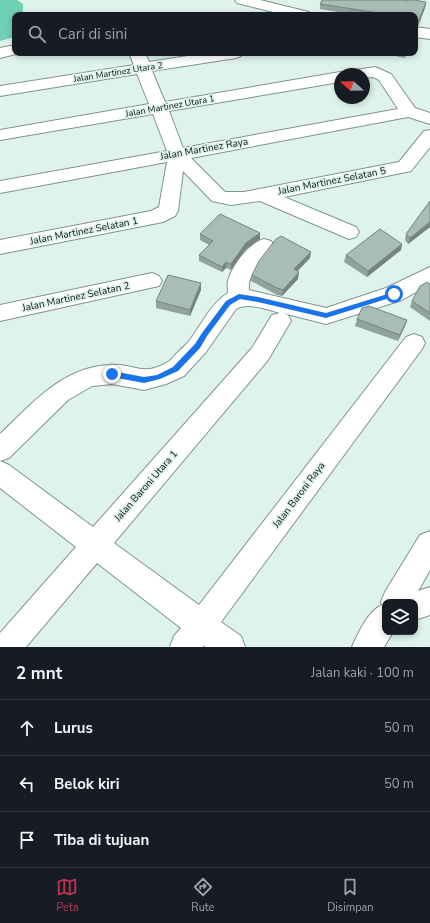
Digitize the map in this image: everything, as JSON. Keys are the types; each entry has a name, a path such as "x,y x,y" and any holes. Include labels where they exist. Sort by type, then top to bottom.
{"street":[{"path":"242,0 292,12"},
{"path":"418,32 430,34"},
{"path":"0,52 12,50"},
{"name":"Jalan Martinez Utara 2","path":"0,91 140,60 195,56"},
{"path":"140,60 177,154"},
{"path":"370,73 375,72 384,77 409,112 430,119"},
{"name":"Jalan Martinez Utara 1","path":"0,136 334,78"},
{"name":"Jalan Martinez Raya","path":"0,187 409,112"},
{"name":"Jalan Martinez Selatan 5","path":"177,154 219,197 231,200 405,167 430,135"},
{"name":"Jalan Martinez Selatan 1","path":"0,247 156,216 168,212 177,154"},
{"path":"263,195 349,232"},
{"path":"239,297 238,282 252,260 264,246"},
{"path":"0,450 60,393 87,377 112,374 144,380 158,377 176,369 198,346 228,303 239,297 258,299 326,316 394,294 430,275"},
{"name":"Jalan Martinez Selatan 2","path":"0,313 152,281"},
{"name":"Jalan Baroni Utara 1","path":"7,647 260,354 280,321"},
{"name":"Jalan Baroni Raya","path":"185,647 414,343"},
{"path":"0,473 230,647"},
{"path":"397,599 430,544"},
{"path":"418,605 430,601"},
{"path":"368,647 382,623"}],"shaded area":[{"path":"0,0 17,0 23,4 23,12 12,12 12,38 0,41"}],"building":[{"path":"322,0 414,0 426,2 418,20 418,12 372,12 320,4"},
{"path":"430,201 430,222 410,238 406,234"},
{"path":"220,214 260,233 246,243 231,264 226,262 222,267 199,255 213,241 200,234"},
{"path":"380,229 402,244 368,271 346,255"},
{"path":"281,236 311,252 294,269 299,272 283,290 252,275 259,261 276,239"},
{"path":"168,275 201,283 190,310 156,301"},
{"path":"427,282 430,284 430,313 412,301 420,286"},
{"path":"369,306 407,320 400,335 357,319 362,308"}],"route":[{"path":"112,374 144,380 158,377 176,369 198,346 228,303 239,297 258,299 326,316 394,294"}]}
